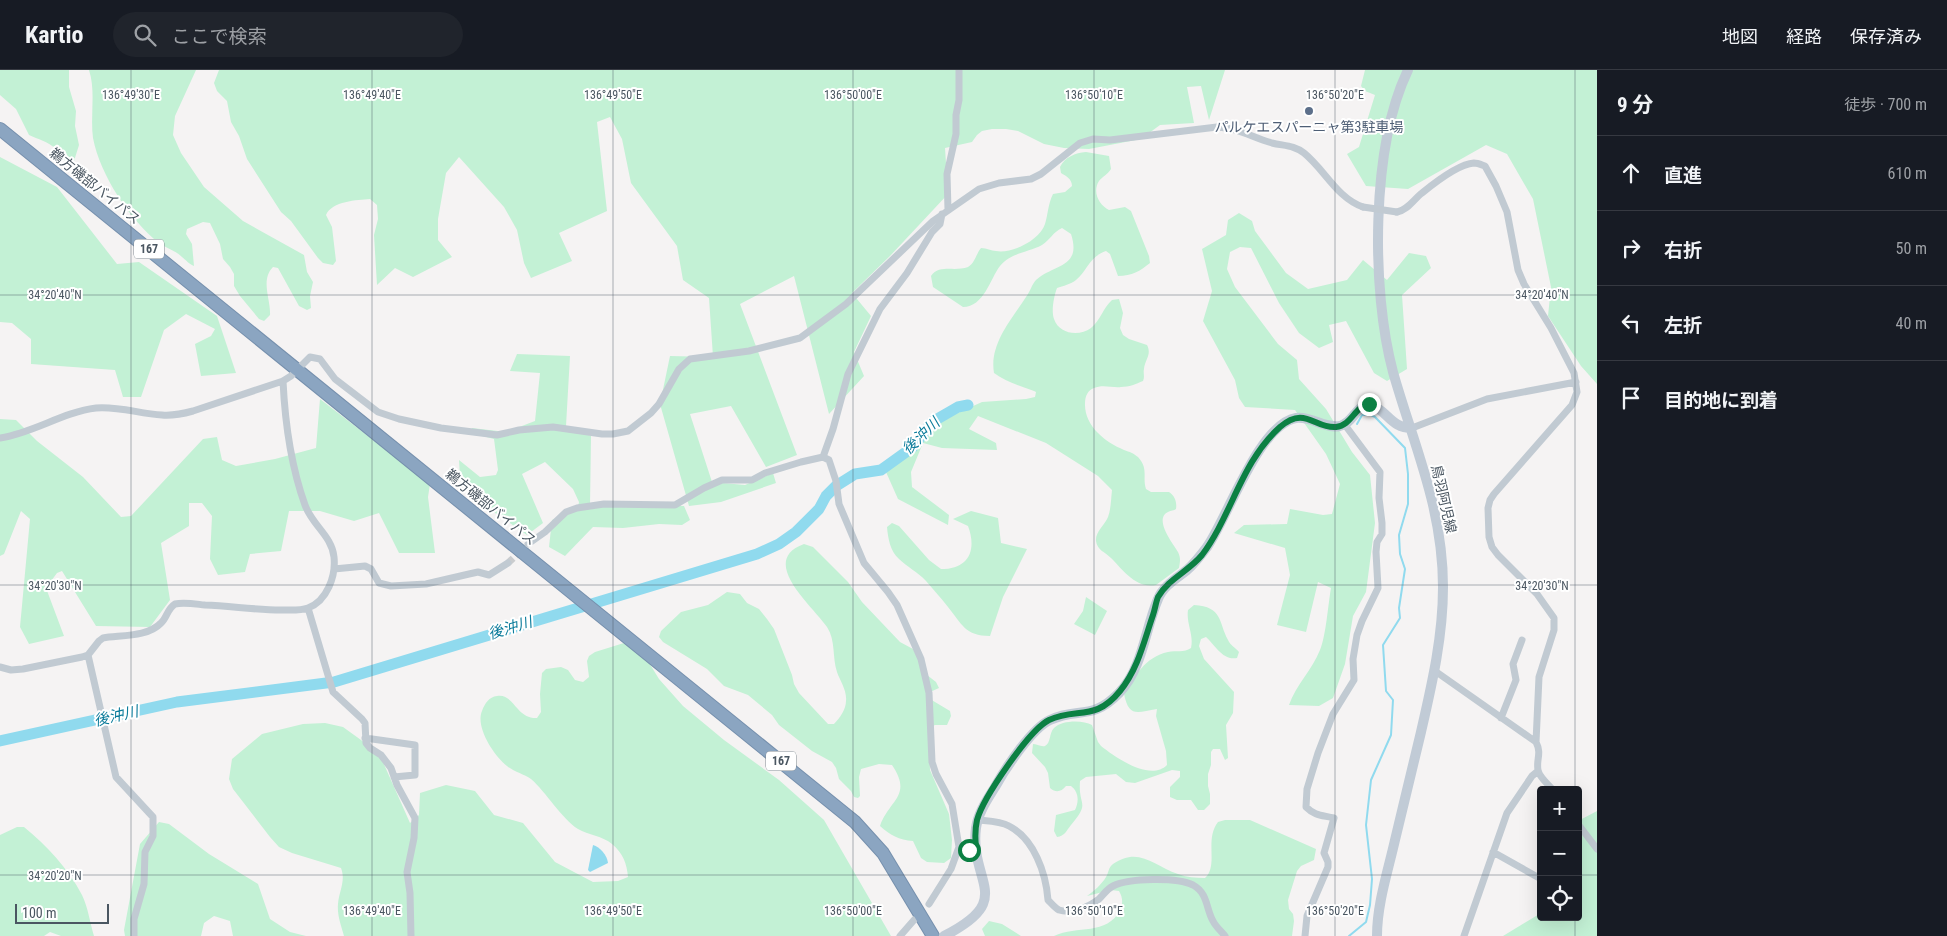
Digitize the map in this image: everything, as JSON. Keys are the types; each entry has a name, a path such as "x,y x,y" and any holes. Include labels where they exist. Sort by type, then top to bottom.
{"highway":[{"name":"鵜方磯部バイパス","path":"0,128 854,822 870,837 892,867 933,936"}],"main road":[{"name":"鳥羽阿児線","path":"1377,936 1379,914 1390,862 1435,671 1442,614 1442,558 1438,525 1433,499 1394,372 1386,339 1380,291 1378,252 1379,204 1391,122 1408,70"},
{"path":"944,936 973,919 984,902 986,892 976,847 978,820 1008,765 1041,726 1050,720 1092,712 1102,708 1119,693 1138,661 1158,598 1170,582 1188,569 1200,557 1214,537 1242,479 1253,460 1272,435 1287,421 1295,418 1313,419 1333,427 1344,425 1360,408 1369,404 1380,410 1396,425 1412,428"}],"street":[{"path":"823,457 848,374 880,310 907,273 932,232 940,224 945,212 947,174 956,134 959,70"},
{"path":"0,438 20,434 95,408 113,407 148,414 178,415 283,381 310,356 320,359 335,379 378,412 399,419 441,428 497,435 519,430 553,427 613,434 628,431 651,413 659,404 679,369 690,359 749,351 800,338 846,304 926,227 978,189 1031,179 1041,174 1080,143 1093,139 1118,139 1217,127 1233,128 1273,143 1294,146 1304,153 1344,197 1353,203 1363,207 1397,212 1402,211 1420,194 1438,181 1474,163 1485,166 1496,186 1507,212 1518,270 1524,284 1551,328 1574,373 1576,382 1576,392 1572,405 1494,494 1488,508 1489,537 1492,547 1537,594 1554,618 1554,630 1539,677 1536,742"},
{"path":"0,667 11,670 23,669 88,655 103,638 142,633 156,627 163,621 170,608 175,604 259,610 308,608 326,593 330,586 334,569 332,548 326,537 311,520 300,491 287,431 283,381"},
{"path":"1412,428 1487,399 1576,382"},
{"path":"1305,936 1307,916 1328,867 1324,853 1334,818 1319,816 1312,813 1306,807 1307,789 1333,714 1354,680 1353,658 1357,636 1378,588 1376,552 1377,542 1382,534 1379,498 1380,472 1344,425"},
{"path":"528,544 566,512 577,508 604,504 675,505 722,480 752,480 765,473 823,457 829,460 832,466 839,504 864,563 897,606 921,659 929,693 932,762 936,774 952,804 959,847 950,869 929,904"},
{"path":"334,569 366,566 371,569 379,583 391,586 426,584 478,572 489,575 508,563"},
{"path":"308,608 333,692 365,723 366,743 391,768 415,818 414,838 407,872 410,893 411,936"},
{"path":"1501,718 1516,680 1513,664 1522,640"},
{"path":"88,655 116,777 153,817 153,836 145,852 144,884 134,919 134,936"},
{"path":"1435,671 1536,742 1540,750 1538,771 1549,786"},
{"path":"365,738 415,745 416,775 394,777"},
{"path":"1464,936 1509,809 1532,776 1538,771"},
{"path":"978,820 1008,825 1021,834 1041,863 1047,884 1048,900 1058,910 1068,911 1084,908 1098,899 1110,887 1122,883 1140,880 1184,882 1192,884 1200,891 1207,903 1213,922 1225,936"},
{"path":"1582,829 1597,849"},
{"path":"959,847 969,850 976,847"},
{"path":"1494,852 1537,877"},
{"path":"900,936 914,920"}],"green space":[{"path":"0,70 69,70 69,87 76,111 75,126 79,145 74,161 67,162 52,146 29,135 16,109 0,95"},
{"path":"89,70 196,70 175,116 173,135 181,153 204,187 243,221 304,255 307,272 313,282 310,296 311,308 307,310 299,306 278,268 273,267 267,278 270,315 264,321 259,319 234,286 234,274 223,259 220,244 210,223 203,222 187,229 186,234 192,244 194,266 177,253 159,243 137,222 109,181 97,152 93,138 93,95"},
{"path":"219,70 1225,70 1209,120 1201,86 1187,87 1194,123 1160,125 1141,139 1089,149 1064,148 1044,144 1018,131 992,129 982,131 972,142 945,148 948,194 890,256 852,293 871,316 854,352 864,376 829,414 794,276 740,304 797,455 766,467 731,406 690,414 712,482 745,485 773,473 776,483 721,502 689,506 660,404 670,356 713,357 709,298 683,280 677,246 631,183 622,139 610,117 597,122 607,211 559,233 572,261 531,278 524,263 517,230 504,207 459,157 446,173 438,219 438,240 452,257 413,277 395,268 377,285 374,235 378,219 377,205 370,199 358,200 339,204 329,210 326,215 332,227 336,261 333,265 323,263 291,221 281,212 247,159 239,136 231,122 227,101 217,91 214,83"},
{"path":"1365,70 1597,70 1597,384 1581,366 1548,316 1551,287 1533,199 1507,154 1486,145 1408,189 1366,186 1347,154 1359,147 1375,95 1365,91 1361,86"},
{"path":"1086,152 1109,156 1111,169 1097,185 1096,194 1102,205 1109,210 1125,207 1131,211 1150,263 1136,272 1118,276 1110,254 1106,251 1101,253 1092,260 1076,280 1057,288 1053,304 1053,316 1060,328 1065,331 1075,333 1086,331 1094,325 1112,300 1119,299 1123,313 1120,328 1123,335 1147,345 1149,354 1143,381 1127,386 1101,386 1094,388 1087,394 1085,403 1088,419 1097,432 1110,443 1135,454 1141,461 1144,469 1146,489 1151,492 1169,492 1175,499 1176,509 1164,515 1163,520 1166,532 1179,554 1179,568 1156,585 1142,584 1130,578 1097,544 1097,535 1109,514 1112,490 1098,476 1046,443 978,416 969,429 996,443 997,450 942,448 923,443 911,472 912,487 949,515 948,525 898,499 886,472 910,454 936,424 951,416 982,402 1035,397 1036,392 1008,381 994,373 993,362 995,352 1008,323 1036,280 1070,259 1073,253 1071,234 1062,228 1042,245 1015,255 1005,261 996,271 986,291 970,306 963,307 933,287 931,276 938,270 968,267 981,248 994,251 1010,250 1025,245 1032,240 1045,224 1053,194 1065,192 1072,186 1070,180 1061,173 1060,167 1071,156"},
{"path":"0,157 57,187 117,264 139,262 217,316 236,373 201,376 195,344 211,336 215,329 186,314 164,330 141,397 123,397 115,370 31,364 31,339 12,323 0,322"},
{"path":"1239,213 1252,221 1255,231 1286,273 1308,289 1347,280 1363,260 1387,280 1409,253 1426,256 1431,268 1402,295 1407,369 1387,381 1374,373 1346,321 1329,325 1333,342 1319,348 1299,333 1279,303 1251,248 1240,247 1230,252 1227,269 1235,287 1278,344 1297,360 1299,379 1326,409 1352,452 1370,475 1375,523 1366,592 1353,616 1345,664 1333,698 1319,706 1289,705 1320,650 1331,588 1318,582 1306,632 1277,625 1290,575 1285,548 1234,533 1244,525 1287,524 1290,509 1323,515 1332,514 1340,484 1326,454 1295,410 1245,407 1239,398 1235,380 1203,321 1212,291 1202,249 1226,235 1228,220"},
{"path":"517,354 570,356 566,426 591,436 590,506 684,506 690,520 682,525 659,524 623,528 593,527 565,556 549,547 552,520 578,507 579,502 573,489 545,462 522,474 543,523 527,535 472,497 460,477 459,460 480,477 496,475 498,470 494,439 471,433 472,428 506,432 535,421 540,373 510,371"},
{"path":"320,399 430,484 428,497 435,553 399,553 379,513 354,521 320,511 289,511 281,551 250,554 245,572 218,575 210,559 212,516 202,503 189,503 189,526 161,543 170,600 150,627 96,626 62,571 57,573 46,588 64,636 29,644 20,627 30,519 21,511 4,554 0,556 0,419 16,420 37,441 83,477 121,517 131,516 203,439 217,437 222,460 236,466 275,459 316,448"},
{"path":"971,511 998,518 1001,543 1027,549 1003,597 990,636 975,634 965,628 926,581 896,556 888,536 887,527 892,523 899,526 929,560 941,569 958,566 968,557 972,543 968,526 953,519"},
{"path":"804,544 813,547 848,582 862,602 900,642 913,649 927,675 936,682 939,688 930,692 930,699 950,711 951,716 947,725 935,725 929,728 930,770 949,814 952,840 951,858 944,863 927,862 921,858 913,841 903,840 880,826 900,791 898,775 892,765 879,764 861,769 859,777 860,796 858,798 854,797 851,791 839,779 832,762 812,751 779,725 772,715 748,695 724,686 707,669 663,642 659,637 661,631 681,612 708,605 727,592 740,594 747,603 759,609 774,629 799,693 828,724 834,724 844,710 846,697 838,675 832,638 827,627 793,584 787,572 786,561 791,552"},
{"path":"1086,597 1107,611 1095,635 1074,624 1083,611"},
{"path":"1194,605 1203,606 1215,612 1229,642 1239,652 1237,658 1223,655 1206,637 1201,639 1199,646 1204,659 1234,692 1233,713 1226,725 1228,758 1225,760 1220,749 1213,749 1211,752 1211,765 1208,774 1210,804 1204,810 1198,810 1191,800 1177,800 1170,797 1170,787 1180,777 1180,771 1172,770 1135,783 1126,782 1116,774 1086,777 1080,781 1081,812 1065,833 1057,837 1054,831 1056,815 1075,810 1078,800 1077,794 1071,786 1066,786 1058,791 1050,788 1048,773 1045,767 1032,753 1033,744 1047,745 1052,730 1062,723 1083,722 1092,725 1101,746 1133,766 1151,771 1160,770 1167,765 1166,751 1156,716 1157,709 1135,712 1128,707 1124,694 1142,668 1153,658 1168,652 1191,648 1192,638 1188,610"},
{"path":"624,643 648,661 659,679 683,706 724,740 779,780 824,820 891,936 344,936 338,908 343,882 341,868 292,853 279,847 233,789 229,779 232,759 262,734 303,724 325,723 343,727 379,753 410,823 419,815 420,793 446,785 475,791 494,815 523,823 555,862 593,882 618,881 628,877 622,855 616,847 600,837 582,831 572,825 531,779 510,768 502,761 483,733 481,718 482,711 490,699 503,696 512,702 524,715 537,718 541,712 542,673 546,669 561,667 568,670 575,680 583,682 589,677 587,661 589,656 595,652"},
{"path":"1597,811 1597,936 1503,936 1537,915 1537,921 1582,921 1582,819"},
{"path":"1225,820 1250,820 1316,849 1314,860 1301,866 1297,871 1288,900 1289,909 1293,914 1294,921 1292,936 1054,936 1099,927 1114,918 1122,905 1119,891 1111,890 1087,896 1106,877 1111,866 1122,859 1139,857 1181,875 1205,878 1211,866 1214,829 1218,822"},
{"path":"159,822 169,824 209,854 258,884 270,919 290,932 306,936 233,936 230,921 214,916 204,923 201,936 125,936 124,930 140,844"},
{"path":"17,827 24,827 33,834 70,876 84,900 94,936 61,936 50,932 44,936 0,936 0,835"},
{"path":"989,921 1002,924 1021,936 985,936 982,929"}],"water":[{"path":"593,845 603,852 608,863 590,872 588,870"}],"waterway":[{"name":"後沖川","path":"0,741 177,702 334,682 757,554 779,544 796,532 819,509 826,496 836,486 855,474 881,470 913,447 932,422 958,407 968,405"},
{"path":"1349,936 1366,922 1370,905 1372,879 1366,825 1371,780 1391,735 1393,700 1386,691 1383,645 1400,618 1399,608 1405,569 1400,554 1399,535 1408,504 1408,474 1405,448 1375,417 1362,415 1357,424"}],"tunnel":[{"path":"508,563 523,549"}],"place":[{"name":"パルケエスパーニャ第3駐車場","path":"1309,111"}],"route":[{"path":"969,850 976,847 978,820 995,786 1008,765 1034,733 1050,720 1092,712 1102,708 1119,693 1138,661 1158,598 1170,582 1188,569 1200,557 1214,537 1242,479 1253,460 1272,435 1287,421 1295,418 1313,419 1333,427 1344,425 1356,411 1369,404"}]}
